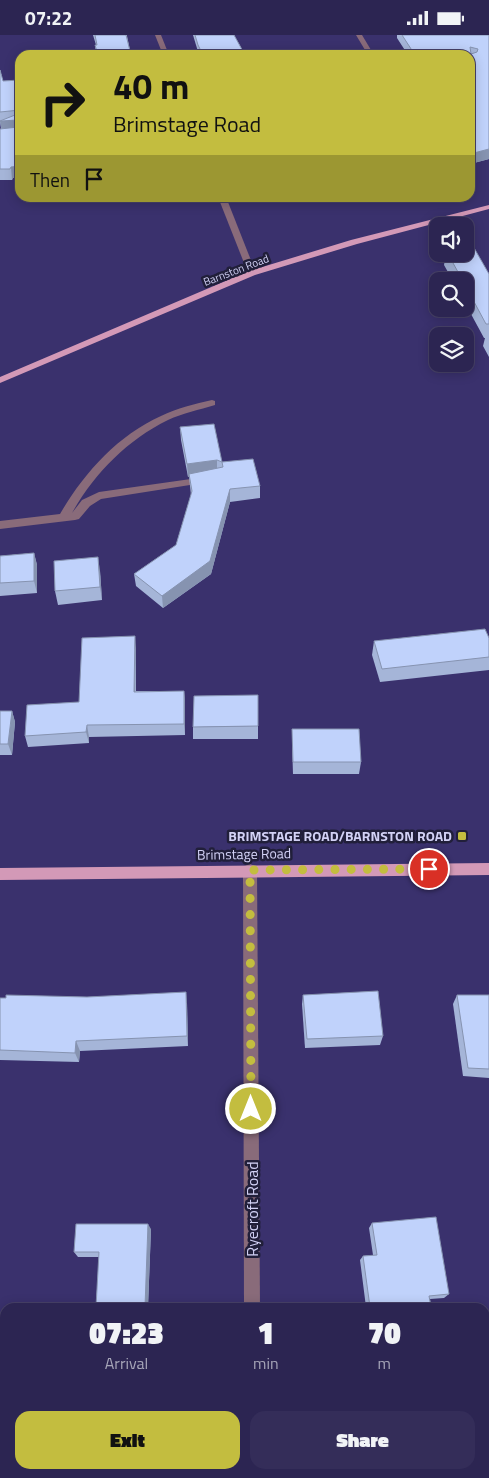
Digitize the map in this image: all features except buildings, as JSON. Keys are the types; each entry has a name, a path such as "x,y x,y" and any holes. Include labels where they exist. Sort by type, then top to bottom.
{"main road":[{"name":"Barnston Road","path":"0,381 252,273 354,242 489,207"},
{"name":"Brimstage Road","path":"0,874 489,869"}],"street":[{"path":"158,35 164,50"},
{"path":"359,35 368,50"},
{"path":"224,202 252,273"},
{"path":"70,516 82,487 139,432 166,417 212,403"},
{"path":"0,525 70,516 98,496 217,478"},
{"name":"Ryecroft Road","path":"250,870 252,1303"}],"place":[{"name":"BRIMSTAGE ROAD/BARNSTON ROAD","path":"462,836"}],"route":[{"path":"251,1109 250,870 429,869"}]}
